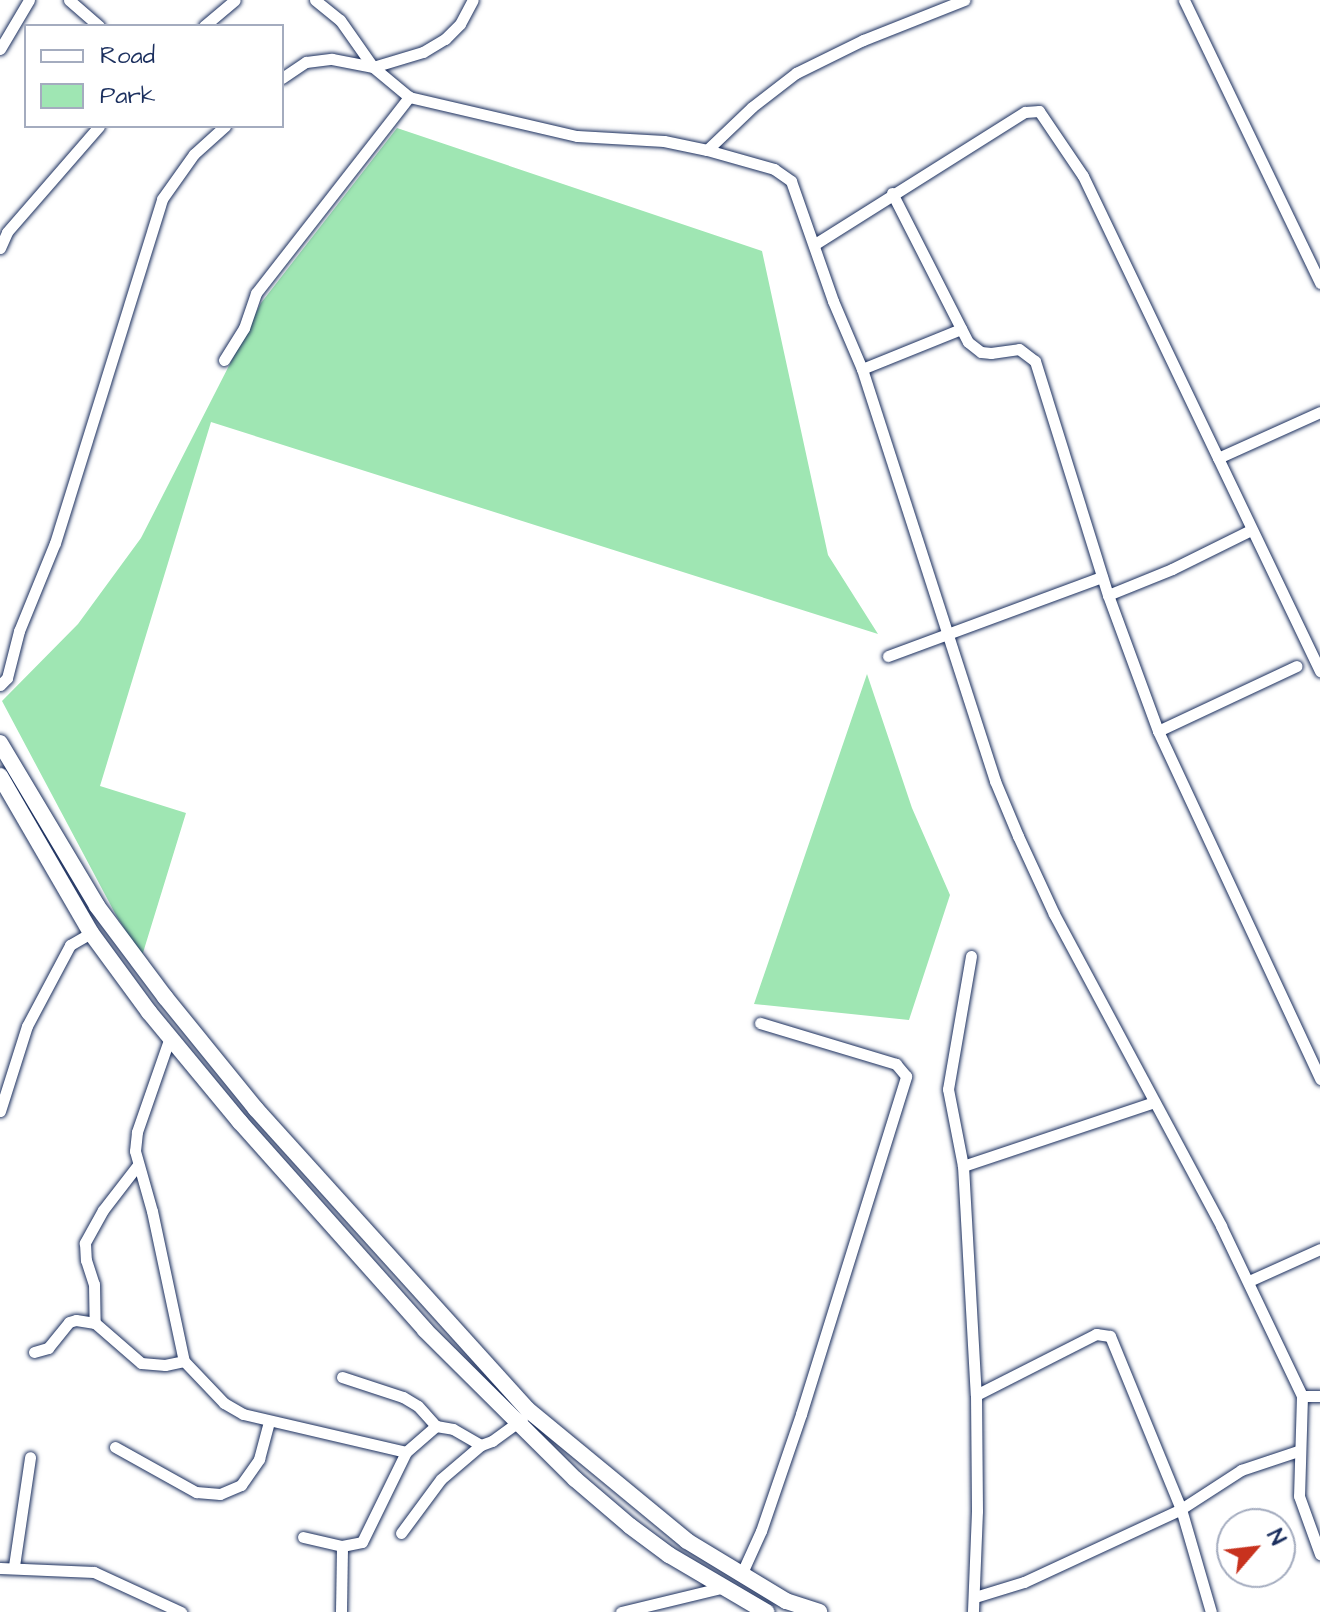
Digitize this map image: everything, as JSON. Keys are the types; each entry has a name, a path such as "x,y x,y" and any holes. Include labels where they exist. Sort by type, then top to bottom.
{"street":[{"path":"0,49 29,0"},
{"path":"69,0 97,24"},
{"path":"206,24 235,0"},
{"path":"315,0 340,20 373,67 409,97 577,136 664,141 707,150 786,175 862,369 995,781 1018,836 1054,914 1249,1281 1302,1396 1299,1496 1320,1554"},
{"path":"284,77 306,62 320,60 373,67 423,52 445,39 460,24 473,0"},
{"path":"707,150 752,107 796,73 863,40 964,0"},
{"path":"1184,0 1320,283"},
{"path":"224,360 244,328 256,293 409,97"},
{"path":"815,244 1025,112 1039,111 1083,176 1320,671"},
{"path":"0,248 7,232 97,128"},
{"path":"0,685 7,678 19,631 55,543 162,199 181,169 223,128"},
{"path":"892,193 968,342 981,352 1019,349 1035,361 1102,577 1158,731 1320,1079"},
{"path":"1306,255 1320,248"},
{"path":"862,369 961,329"},
{"path":"1218,458 1320,412"},
{"path":"1108,595 1172,569 1251,530"},
{"path":"888,656 1102,577"},
{"path":"1158,731 1297,666"},
{"path":"0,743 97,906 165,997 256,1109 523,1417 630,1526 669,1555 766,1612"},
{"path":"0,776 91,933 170,1037 425,1330 523,1417 687,1541 786,1607 819,1612"},
{"path":"0,1111 27,1026 70,945 91,933"},
{"path":"971,956 948,1089 963,1166 976,1395 973,1612"},
{"path":"741,1575 761,1531 801,1414 906,1076 896,1064 760,1023"},
{"path":"170,1037 137,1132 137,1166 152,1211 184,1361 224,1403 243,1414 406,1452"},
{"path":"963,1166 1154,1102"},
{"path":"95,1323 94,1284 86,1260 85,1243 103,1210 137,1166"},
{"path":"1249,1281 1320,1249"},
{"path":"34,1352 48,1348 69,1322 76,1320 95,1323 141,1363 165,1365 184,1361"},
{"path":"976,1395 1096,1334 1110,1336 1181,1509 1211,1612"},
{"path":"342,1377 403,1397 418,1406 436,1426 453,1429 481,1445"},
{"path":"1302,1396 1320,1396"},
{"path":"401,1533 441,1479 481,1445 523,1417"},
{"path":"115,1447 196,1492 220,1494 241,1485 259,1459 269,1422"},
{"path":"303,1537 342,1546 362,1542 406,1452 436,1426"},
{"path":"975,1597 1024,1582 1181,1509 1241,1470 1298,1451"},
{"path":"14,1566 30,1457"},
{"path":"341,1612 342,1546"},
{"path":"0,1568 14,1566 94,1572 181,1612"},
{"path":"621,1612 724,1587"}],"green space":[{"path":"397,128 762,251 828,555 878,634 211,422 100,786 186,813 142,956 117,917 2,701 78,624 141,538 261,303"},
{"path":"867,674 912,808 950,895 909,1020 754,1004"}]}
